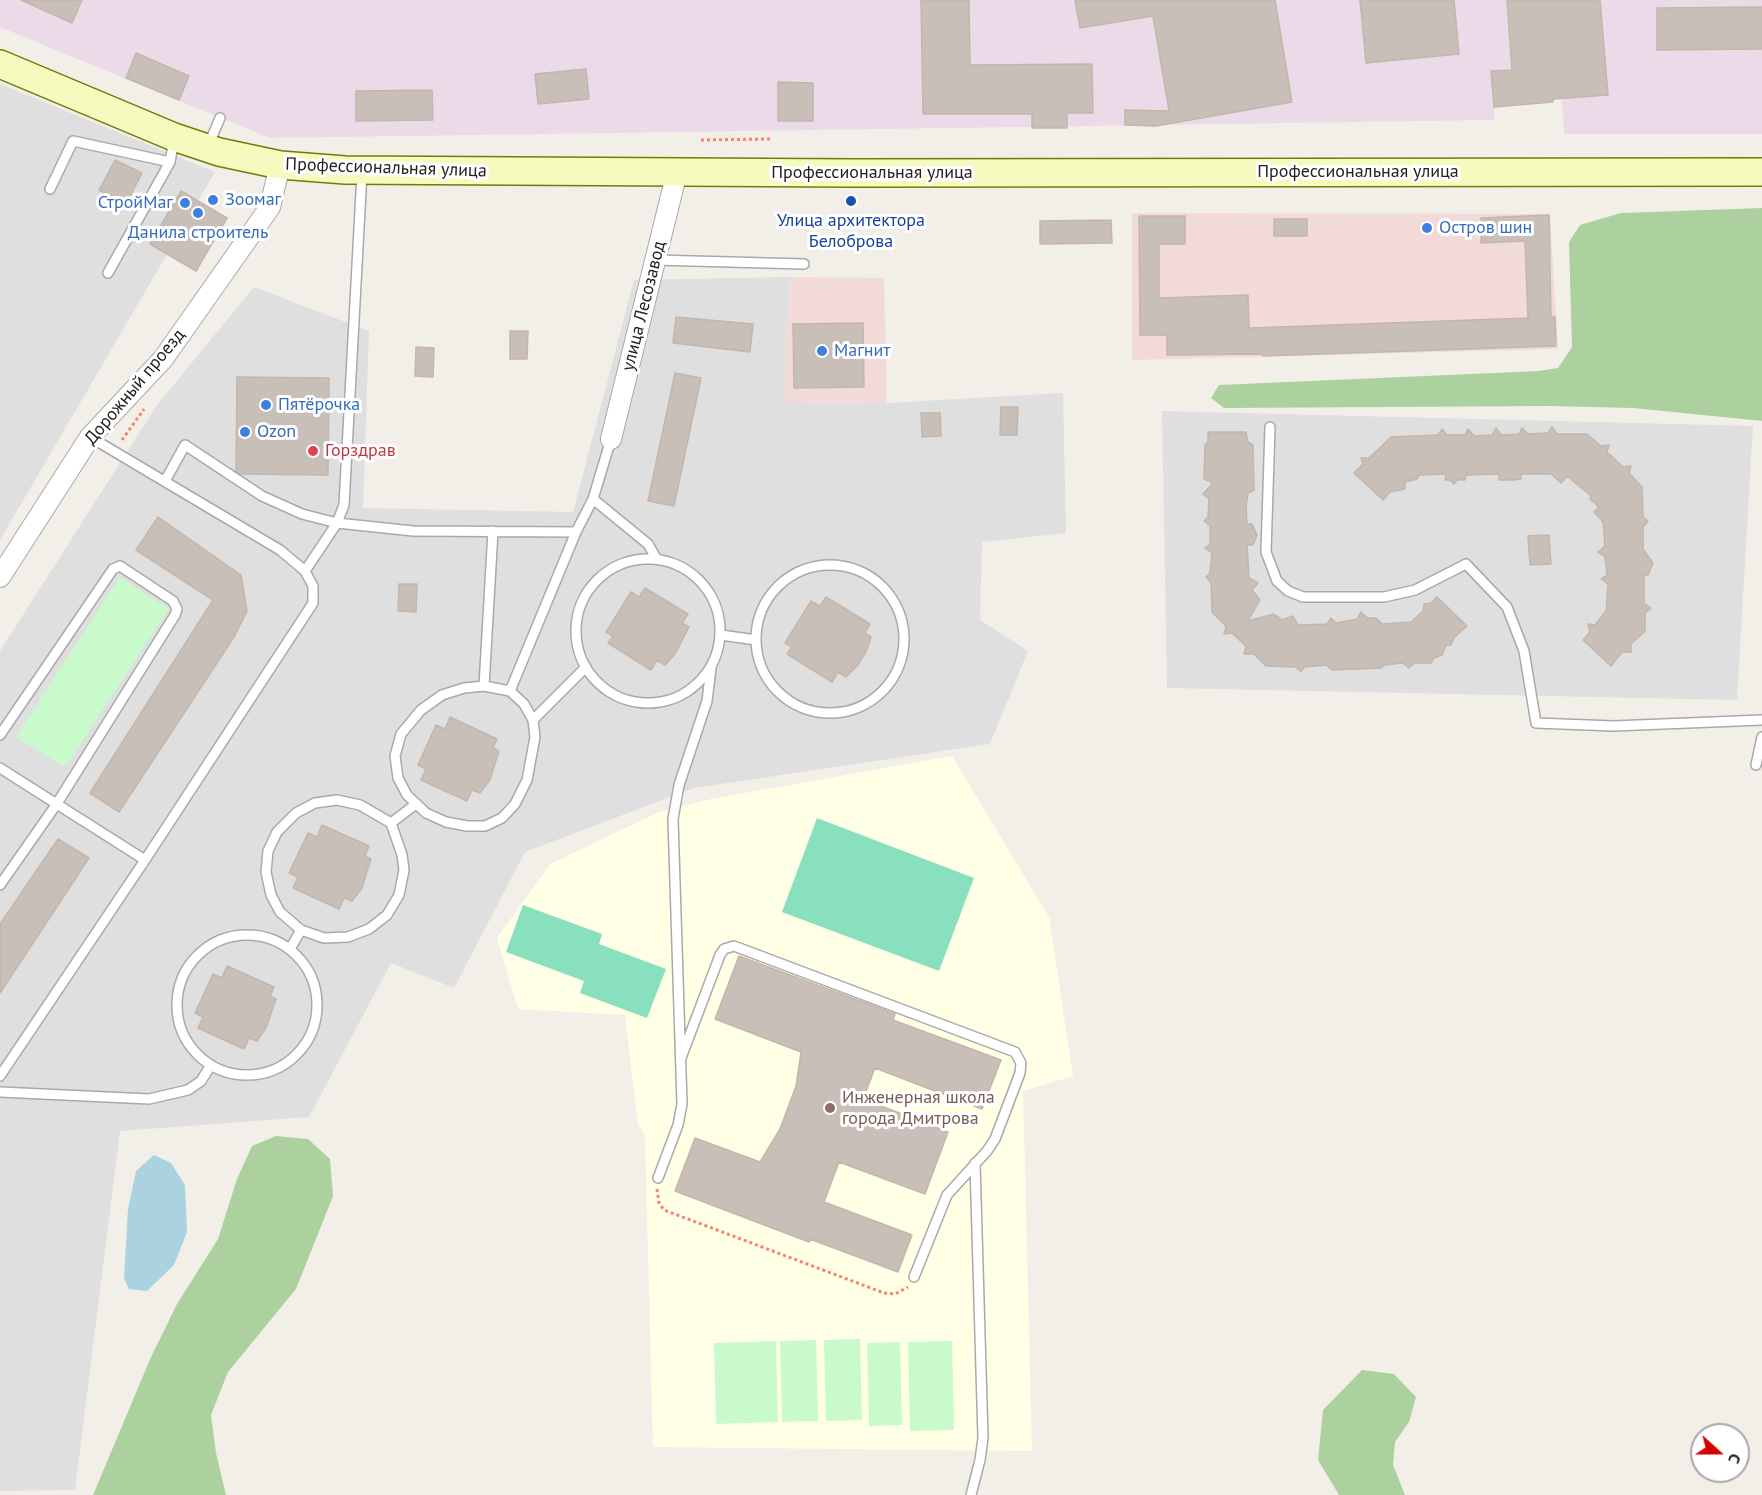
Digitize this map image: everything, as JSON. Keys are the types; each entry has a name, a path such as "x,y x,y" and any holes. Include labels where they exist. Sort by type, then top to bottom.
{"main road":[{"name":"Профессиональная улица","path":"0,64 172,150 207,148 280,165 362,170 1762,171"}],"street":[{"name":"Дорожный проезд","path":"0,577 90,437 163,359 270,207 280,165"},
{"name":"улица Лесозавод","path":"610,439 676,172"}],"lane":[{"path":"207,148 220,118"},
{"path":"50,189 73,141 172,150 108,273"},
{"path":"305,571 338,523 344,505 362,170"},
{"path":"655,260 804,264"},
{"path":"1270,427 1266,552 1277,581 1288,591 1303,597 1384,597 1415,590 1466,564 1508,606 1524,651 1536,723 1613,726 1762,720"},
{"path":"0,1076 313,603 313,586 305,571 280,550 90,437"},
{"path":"510,691 576,532 593,499 610,439"},
{"path":"165,481 185,445 262,496 302,514 338,523 413,531 576,532"},
{"path":"593,499 648,544 656,558"},
{"path":"484,686 493,531"},
{"path":"658,1178 681,1115 682,1094 673,819 679,785 706,701 711,668 721,635 718,608 707,588 680,565 656,558 628,561 603,574 582,601 576,633 581,657 594,680 614,695 644,704 669,701 691,690 711,668"},
{"path":"833,564 862,571 889,592 903,626 901,660 884,690 865,705 839,713 825,713 799,707 771,685 757,656 756,640 760,611 774,589 798,570 833,564"},
{"path":"0,735 113,569 120,566 173,601 177,609 175,615 56,805 0,885"},
{"path":"721,635 756,640"},
{"path":"533,720 586,667"},
{"path":"484,686 510,691 524,704 533,720 535,737 527,780 514,804 502,818 485,826 467,826 446,822 426,813 406,795 398,778 395,756 401,734 421,710 442,695 464,688 484,686"},
{"path":"1755,765 1762,737"},
{"path":"0,768 145,860"},
{"path":"337,801 360,805 391,823 402,855 404,870 399,895 387,915 369,930 348,937 324,938 301,930 280,912 271,895 266,872 268,851 277,832 296,813 315,803 337,801"},
{"path":"391,823 416,804"},
{"path":"290,949 301,930"},
{"path":"242,934 270,938 290,949 302,960 310,973 317,1006 311,1033 299,1052 281,1066 261,1074 239,1075 211,1065 193,1050 180,1027 176,1003 180,980 194,958 214,942 242,934"},
{"path":"681,1058 720,955 729,946 738,947 1015,1052 1022,1063 1020,1073 995,1138 951,1189 942,1203 914,1277"},
{"path":"0,1092 149,1099 188,1090 201,1081 211,1065"},
{"path":"971,1495 979,1468 983,1438 975,1163"}],"path":[{"path":"701,140 770,139"},
{"path":"658,1178 657,1195 664,1210 884,1293 895,1294 904,1291 911,1285 914,1277"}],"shaded area":[{"path":"0,0 1547,0 1553,102 1494,107 1494,120 270,138 0,27"},
{"path":"1557,0 1762,0 1762,134 1564,134"},
{"path":"0,84 215,172 0,540"},
{"path":"1132,213 1550,214 1558,349 1132,360"},
{"path":"790,277 784,402 887,403 1063,393 1066,533 982,542 980,620 1028,651 990,744 694,788 525,852 454,988 391,963 309,1117 120,1131 75,1490 0,1491 0,651 157,405 254,287 369,331 363,508 573,512 634,280"},
{"path":"790,277 884,278 887,403 784,402"},
{"path":"1162,411 1753,426 1737,700 1167,688"},
{"name":"Инженерная школа города Дмитрова","path":"952,756 1049,917 1073,1076 1023,1091 1032,1451 653,1447 645,1135 638,1125 625,1015 518,1009 497,938 550,864 659,812 711,799"}],"green space":[{"path":"1762,208 1762,421 1633,408 1549,406 1224,408 1211,398 1219,385 1539,371 1558,368 1572,347 1569,242 1580,225 1621,213"},
{"path":"120,577 169,609 65,767 16,737"},
{"path":"817,818 974,878 939,971 782,912"},
{"path":"523,905 602,934 599,944 666,969 647,1018 580,993 584,981 506,952"},
{"path":"276,1136 308,1139 330,1159 333,1196 296,1289 228,1372 211,1415 216,1453 226,1495 93,1495 151,1357 177,1304 218,1239 237,1179 252,1146"},
{"path":"860,1339 862,1420 826,1421 824,1340"},
{"path":"816,1340 818,1421 782,1422 780,1341"},
{"path":"776,1341 778,1422 716,1424 714,1343"},
{"path":"952,1341 954,1430 910,1431 908,1342"},
{"path":"900,1342 902,1425 869,1426 867,1343"},
{"path":"1362,1370 1394,1374 1416,1397 1409,1422 1395,1442 1393,1465 1405,1495 1339,1495 1318,1460 1323,1410"}],"water":[{"path":"154,1155 171,1163 185,1185 187,1232 174,1265 147,1291 129,1289 124,1278 128,1209 136,1171"}],"building":[{"path":"21,0 82,0 72,23"},
{"path":"921,0 969,0 970,65 1092,64 1093,113 1067,113 1067,128 1032,128 1032,114 923,114"},
{"path":"1075,0 1275,0 1292,102 1156,126 1125,125 1125,110 1169,111 1153,16 1080,28"},
{"path":"1360,0 1454,0 1459,54 1366,63"},
{"path":"1507,0 1600,0 1608,95 1494,107 1491,71 1512,70"},
{"path":"1762,7 1762,49 1657,50 1657,8"},
{"path":"136,53 189,76 179,100 126,78"},
{"path":"586,69 589,99 538,104 535,74"},
{"path":"778,82 813,83 813,121 778,121"},
{"path":"432,90 433,120 356,121 356,91"},
{"path":"115,160 142,173 126,204 99,190"},
{"path":"181,191 227,218 196,271 150,244"},
{"path":"1549,215 1551,317 1555,317 1556,346 1263,356 1263,354 1167,355 1167,335 1140,335 1139,216 1185,216 1185,244 1159,244 1159,298 1248,295 1249,328 1528,318 1525,241 1481,243 1481,218"},
{"path":"1274,219 1307,219 1307,236 1274,236"},
{"path":"1111,220 1112,243 1040,244 1040,221"},
{"path":"676,317 753,324 750,352 673,343"},
{"path":"863,323 864,387 794,388 793,324"},
{"path":"510,331 528,331 527,359 510,359"},
{"path":"416,347 434,348 433,377 415,376"},
{"path":"675,373 701,378 674,506 648,501"},
{"path":"237,377 329,378 328,475 240,474 236,471"},
{"path":"1001,407 1018,407 1017,435 1000,435"},
{"path":"921,413 940,413 941,436 922,437"},
{"path":"1552,427 1557,434 1587,434 1601,446 1609,445 1607,452 1623,467 1631,466 1629,473 1642,487 1643,517 1648,521 1643,527 1643,549 1653,563 1648,575 1644,576 1644,603 1651,608 1645,613 1645,631 1631,644 1631,652 1622,652 1611,666 1583,640 1590,632 1588,624 1595,625 1606,611 1608,584 1601,579 1607,575 1605,557 1598,552 1605,546 1603,522 1594,512 1599,507 1590,499 1591,496 1567,476 1561,483 1551,474 1521,474 1521,479 1514,480 1499,480 1499,474 1466,475 1465,480 1457,480 1454,484 1450,480 1445,480 1446,474 1419,475 1417,479 1405,482 1405,489 1390,492 1383,500 1354,473 1363,464 1361,458 1369,458 1391,437 1438,435 1442,429 1447,435 1465,435 1468,429 1474,436 1492,435 1496,428 1501,435 1519,434 1522,428 1528,434 1548,433"},
{"path":"1208,432 1246,432 1248,442 1253,445 1254,490 1248,493 1246,507 1247,524 1252,524 1257,535 1253,545 1247,545 1249,578 1258,583 1252,590 1260,600 1248,621 1274,614 1282,620 1293,616 1298,625 1327,624 1331,618 1336,623 1357,619 1361,612 1367,618 1376,618 1382,624 1411,622 1423,611 1424,604 1431,603 1437,597 1467,626 1454,638 1451,645 1446,645 1442,655 1434,658 1431,663 1415,663 1409,668 1403,663 1384,665 1381,668 1332,670 1326,665 1304,667 1301,672 1296,667 1266,666 1254,654 1244,654 1246,646 1232,633 1224,634 1226,626 1212,612 1211,583 1206,577 1210,573 1212,553 1205,548 1210,544 1210,526 1204,521 1208,517 1209,499 1203,494 1213,483 1204,479 1205,445 1208,442"},
{"path":"158,517 241,575 247,611 234,637 119,812 90,793 213,600 136,550"},
{"path":"1549,535 1551,564 1530,565 1528,536"},
{"path":"399,584 417,584 416,612 398,611"},
{"path":"645,588 688,614 682,623 689,627 675,654 665,665 657,660 651,670 608,643 613,636 606,632 631,592 639,597"},
{"path":"826,597 870,624 865,633 871,637 866,652 857,666 846,677 838,672 832,682 787,654 792,647 785,643 811,601 820,606"},
{"path":"450,717 497,739 493,748 499,751 490,780 480,793 472,790 467,801 421,780 426,769 418,765 436,725 445,729"},
{"path":"322,825 369,846 365,856 371,859 362,888 352,901 344,898 339,909 293,888 298,877 289,873 308,833 317,837"},
{"path":"58,839 89,858 0,993 0,924"},
{"path":"739,956 895,1014 893,1020 1001,1060 982,1109 875,1068 863,1099 948,1132 925,1194 839,1162 824,1202 912,1235 898,1272 810,1239 809,1242 675,1191 695,1138 760,1162 780,1129 796,1086 801,1052 715,1019"},
{"path":"227,966 274,987 270,996 276,999 266,1028 257,1041 249,1038 244,1049 198,1028 203,1017 195,1013 213,974 222,978"}],"place":[{"name":"Зоомаг","path":"213,200"},
{"name":"Улица архитектора Белоброва","path":"851,201"},
{"name":"СтройМаг","path":"185,203"},
{"name":"Данила строитель","path":"198,213"},
{"name":"Остров шин","path":"1427,228"},
{"name":"Магнит","path":"822,351"},
{"name":"Пятёрочка","path":"266,405"},
{"name":"Ozon","path":"245,432"},
{"name":"Горздрав","path":"313,451"},
{"name":"Инженерная школа города Дмитрова","path":"830,1108"}]}
